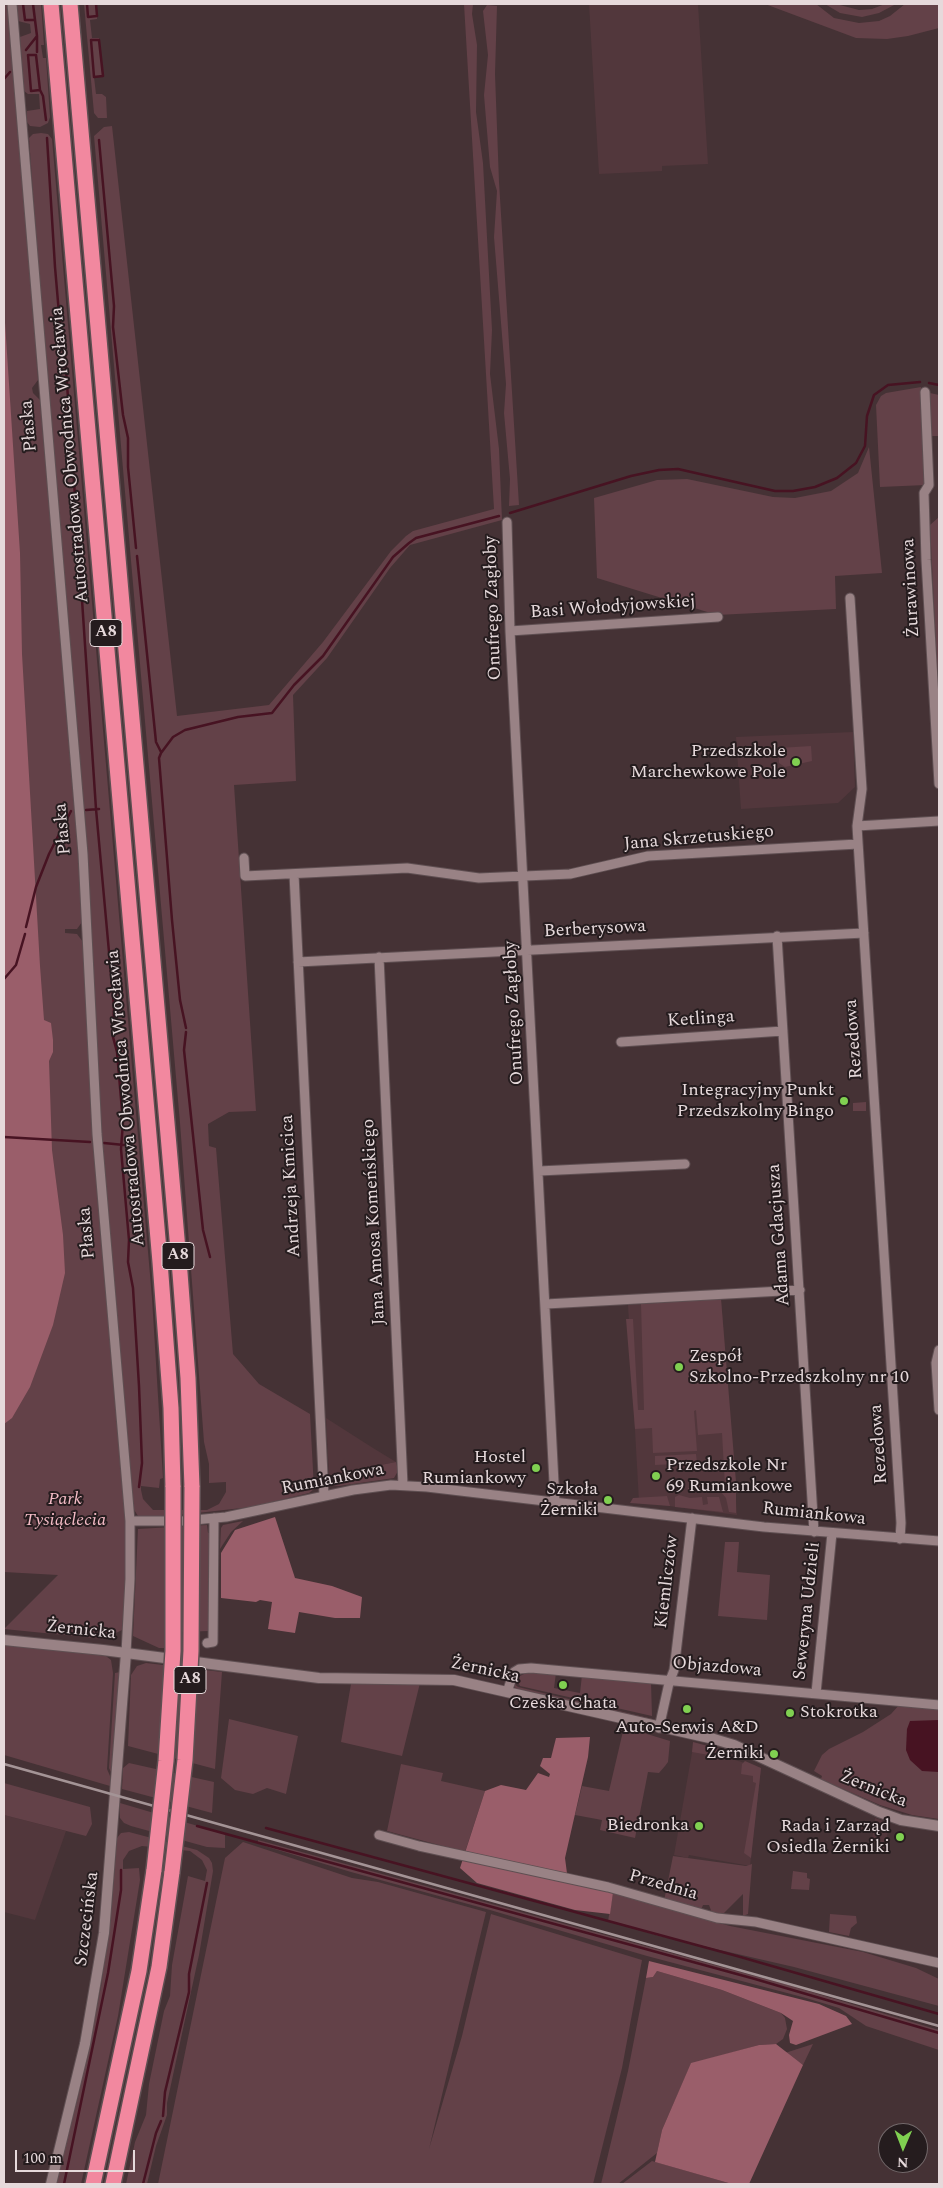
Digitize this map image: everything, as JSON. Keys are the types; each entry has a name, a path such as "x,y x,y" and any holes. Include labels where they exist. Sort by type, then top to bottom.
{"highway":[{"name":"Autostradowa Obwodnica Wrocławia","path":"51,4 160,1262 171,1408 174,1487 173,1651 166,1761 154,1870 136,1989 93,2184"},
{"name":"A8","path":"70,4 180,1273 188,1378 192,1486 191,1661 185,1760 159,1967 112,2184"}],"street":[{"name":"Płaska","path":"12,4 82,844 97,1126 130,1521 130,1579 126,1652"},
{"name":"Żurawinowa","path":"925,392 928,485 924,493 926,560 939,784"},
{"name":"Onufrego Zagłoby","path":"506,522 555,1502"},
{"name":"Rezedowa","path":"850,598 862,789 857,826 901,1524 900,1539"},
{"name":"Basi Wołodyjowskiej","path":"510,631 718,617"},
{"path":"857,826 939,821"},
{"name":"Jana Skrzetuskiego","path":"244,858 245,876 408,868 471,878 570,874 648,856 858,844"},
{"name":"Andrzeja Kmicica","path":"294,874 324,1496"},
{"name":"Berberysowa","path":"298,962 864,933"},
{"name":"Adama Gdacjusza","path":"777,936 814,1532"},
{"name":"Jana Amosa Komeńskiego","path":"379,957 403,1485"},
{"name":"Ketlinga","path":"621,1042 783,1031"},
{"path":"539,1171 685,1164"},
{"path":"546,1304 800,1290"},
{"path":"939,1350 936,1363 939,1410"},
{"name":"Rumiankowa","path":"130,1521 183,1521 214,1518 261,1511 324,1496 374,1487 403,1485 814,1532 939,1542"},
{"path":"210,1642 214,1518"},
{"name":"Kiemliczów","path":"659,1728 674,1670 692,1518"},
{"name":"Seweryna Udzieli","path":"816,1693 832,1533"},
{"name":"Żernicka","path":"4,1640 126,1652 319,1678 447,1679 721,1741 878,1812 901,1820 939,1826"},
{"name":"Szczecińska","path":"51,2184 85,2044 104,1933 126,1652"},
{"name":"Objazdowa","path":"507,1692 512,1674 522,1668 939,1705"},
{"name":"Przednia","path":"379,1835 419,1846 608,1887 717,1918 756,1922 939,1964"}],"shaded area":[{"path":"589,4 698,4 708,164 662,166 662,171 599,174"},
{"path":"4,307 20,553 22,654 40,966 44,1020 51,1023 53,1040 53,1052 49,1061 52,1150 63,1235 65,1273 53,1325 30,1387 12,1418 4,1424"},
{"name":"Przedszkole Marchewkowe Pole","path":"853,732 855,787 838,803 741,809 736,737"},
{"name":"Zespół Szkolno-Przedszkolny nr 10","path":"721,1299 737,1515 639,1502 628,1305"},
{"path":"326,1418 373,1448 396,1462 329,1475"},
{"path":"275,1517 295,1578 332,1586 362,1597 360,1618 335,1618 299,1612 295,1633 268,1629 272,1602 221,1598 221,1553 235,1530"},
{"path":"939,1720 939,1772 922,1771 910,1760 906,1750 907,1729 910,1721"},
{"path":"590,1737 588,1757 565,1858 568,1881 613,1893 610,1914 575,1910 477,1883 460,1868 485,1791 501,1785 526,1790 538,1773 549,1777 550,1774 540,1766 543,1758 551,1758 556,1738"},
{"path":"693,1747 761,1768 750,1866 689,1855 688,1858 674,1855"},
{"path":"4,1815 66,1831 35,1920 4,1912"},
{"path":"875,1818 889,1823 885,1849 871,1847"},
{"path":"649,1961 819,2004 846,2016 852,2024 796,2045 790,2043 789,2035 793,2021 781,2013 722,1990 657,1971 653,1977 646,1978"},
{"path":"776,2044 803,2065 749,2184 732,2184 655,2162 662,2130 691,2063 759,2045"}],"green space":[{"name":"Park Tysiąclecia","path":"4,4 7,4 9,22 25,194 38,380 32,388 33,393 40,400 78,842 82,922 77,929 65,929 65,933 77,934 83,942 100,1226 125,1499 127,1573 122,1630 104,1639 4,1629 58,1575 4,1572"},
{"path":"16,4 41,4 44,45 41,45 43,58 46,58 50,117 48,123 40,127 30,126 27,122 27,111 40,109 39,94 28,94 24,91 20,37 31,33 30,24 18,21"},
{"path":"84,4 97,4 97,19 90,20 92,38 99,38 103,76 94,77 96,94 102,94 106,97 107,118 98,118 94,113"},
{"path":"464,4 473,4 472,14 477,45 476,112 483,163 492,330 490,374 499,449 502,520 410,545 390,568 327,658 293,695 296,781 234,785 256,1111 229,1112 208,1124 209,1146 216,1148 233,1354 259,1384 310,1414 314,1489 309,1493 251,1507 161,1517 138,1516 133,1508 112,1274 29,138 33,134 41,133 48,134 52,139 152,1298 163,1478 160,1479 159,1488 141,1486 141,1490 143,1499 153,1510 207,1510 219,1504 226,1492 226,1482 209,1483 209,1464 204,1442 180,1123 94,136 104,127 112,126 177,716 269,705 323,642 391,551 406,536 413,531 494,509"},
{"path":"765,4 816,4 834,18 859,23 879,21 890,16 905,4 939,4 939,28 887,39 856,38"},
{"path":"825,4 836,4 859,10 872,9 885,4 896,4 879,13 862,17 840,13"},
{"path":"487,5 497,6 495,74 499,182 519,505 509,506 510,479 504,413 506,384 494,237 497,191 490,167 484,95 488,55 483,11"},
{"path":"921,387 926,485 880,487 876,405 881,396 886,393"},
{"path":"930,393 939,395 939,436 930,436"},
{"path":"869,447 882,573 835,576 836,609 717,615 597,578 594,498 657,480 687,479 773,497 795,498 831,491 858,473"},
{"path":"939,517 939,705 930,525"},
{"path":"811,746 812,761 785,767 779,763 779,748"},
{"path":"866,1102 866,1111 853,1111 853,1103"},
{"name":"Zespół Szkolno-Przedszkolny nr 10","path":"721,1299 736,1482 736,1513 729,1512 726,1498 721,1492 714,1490 714,1487 725,1486 722,1433 698,1435 696,1410 694,1411 697,1451 653,1453 652,1428 635,1429 626,1319 633,1319 638,1410 644,1410 641,1304"},
{"path":"696,1454 697,1463 655,1465 655,1456"},
{"path":"396,1462 398,1471 394,1478 339,1486 330,1485 328,1481 329,1475"},
{"path":"712,1487 713,1491 688,1491 688,1488"},
{"path":"679,1495 690,1498 702,1497 703,1505 708,1504 707,1497 719,1497 723,1512 675,1507 675,1497"},
{"path":"667,1496 670,1506 630,1503 633,1498"},
{"path":"243,1521 231,1532 220,1549 221,1528 223,1525"},
{"path":"207,1525 208,1533 211,1533 209,1631 182,1632 182,1648 159,1648 133,1636 138,1529"},
{"path":"725,1542 739,1542 737,1572 770,1575 767,1620 718,1616"},
{"path":"4,1644 102,1653 111,1660 113,1673 107,1769 110,1776 110,1786 4,1755"},
{"path":"146,1663 222,1672 215,1769 128,1746 131,1675 137,1666"},
{"path":"120,1672 112,1774 109,1768 115,1673"},
{"path":"526,1673 556,1673 554,1688 580,1693 582,1675 651,1682 652,1716 520,1686 516,1678"},
{"path":"420,1683 402,1756 341,1742 351,1684"},
{"path":"513,1683 518,1687 657,1720 654,1722 516,1689"},
{"path":"900,1704 939,1709 939,1819 912,1815 880,1805 821,1779 822,1776 814,1771 822,1755 829,1749 863,1732 891,1714"},
{"path":"229,1719 298,1736 286,1794 267,1788 253,1794 235,1790 221,1778"},
{"path":"624,1727 670,1741 668,1762 659,1773 648,1772 635,1838 600,1830 602,1820 575,1815 582,1786 609,1791"},
{"path":"693,1742 723,1750 731,1754 731,1759 692,1752"},
{"path":"745,1761 761,1768 751,1858 744,1853 756,1783 753,1782 753,1776 741,1774 742,1764"},
{"path":"129,1763 214,1782 212,1813 122,1789 123,1768"},
{"path":"401,1764 443,1773 441,1781 485,1791 465,1852 387,1831"},
{"path":"4,1783 90,1807 92,1824 86,1836 4,1815"},
{"path":"120,1803 225,1834 225,1848 207,1847 124,1823 120,1818"},
{"path":"129,1832 197,1850 209,1858 212,1863 213,1871 199,1955 167,2103 167,2115 156,2146 147,2184 126,2184 135,2142 146,2115 149,2084 164,2011 170,1996 172,1965 188,1876 205,1881 207,1870 202,1860 190,1851 142,1846 129,1851 123,1860 123,1869 139,1868 140,1880 118,2016 81,2184 56,2184 79,2093 101,1987 112,1903 117,1838 121,1833"},
{"path":"258,1840 788,1985 939,2030 939,2050 866,2026 839,2008 351,1872 268,1847 258,1843"},
{"path":"243,1842 352,1878 378,1882 486,1912 429,2149 462,2036 491,1914 642,1960 622,2068 593,2184 158,2184 225,1858"},
{"path":"673,1856 746,1866 752,1864 748,1914 743,1916 743,1894 723,1914 712,1913 709,1905 703,1905 701,1910 664,1901"},
{"path":"793,1871 807,1873 807,1878 810,1879 809,1890 791,1889"},
{"path":"613,1893 730,1926 863,1952 916,1968 939,1979 939,2006 794,1967 659,1936 608,1921"},
{"path":"830,1914 856,1916 857,1923 851,1928 849,1936 829,1932"},
{"path":"657,1971 722,1990 781,2013 785,2018 787,2029 783,2039 776,2044 759,2045 691,2064 662,2130 657,2153 618,2184 601,2184 628,2071 646,1978 653,1977"},
{"path":"813,2044 803,2065 785,2053"},
{"path":"652,2161 732,2184 622,2184"}],"waterway":[{"path":"23,4 25,20 34,20"},
{"path":"33,4 37,36"},
{"path":"87,4 88,17 97,16 96,4"},
{"path":"26,50 37,36 37,52"},
{"path":"91,40 99,40 103,76 94,77 91,40"},
{"path":"28,55 36,55 40,90 31,91 28,55"},
{"path":"4,79 10,72"},
{"path":"40,90 43,96 46,120"},
{"path":"47,138 55,267 61,337 65,356 75,496 73,522 78,540 96,809 114,1007 113,1037 117,1052 123,1122 121,1149 129,1240 128,1262 133,1288 139,1386 142,1463 139,1487"},
{"path":"99,140 114,306 113,327 123,415 128,438 128,467 136,548"},
{"path":"510,513 631,476 659,470 678,469 775,491 793,491 815,487 837,478 856,463 865,446 867,416 874,395 888,385 920,382"},
{"path":"929,383 939,385"},
{"path":"186,1028 180,1000 172,920 159,758 161,753 173,737 185,730 238,717 272,713 294,685 323,656 393,557 409,543 416,538 499,516"},
{"path":"137,556 156,742 161,752"},
{"path":"86,810 99,809"},
{"path":"26,927 36,887 49,854 71,811"},
{"path":"4,979 16,965 25,934"},
{"path":"186,1032 184,1050 203,1230 210,1257"},
{"path":"4,1137 90,1142"},
{"path":"104,1143 124,1145"},
{"path":"197,1826 755,1979 939,2033"},
{"path":"266,1828 737,1956 939,2014"},
{"path":"64,2184 108,1973 121,1890 121,1870"},
{"path":"163,2116 165,2092 189,1992 189,1974 207,1883"},
{"path":"143,2184 156,2133 161,2121"}],"railway":[{"path":"4,1764 939,2026"}],"place":[{"name":"Przedszkole Marchewkowe Pole","path":"796,762"},
{"name":"Integracyjny Punkt Przedszkolny Bingo","path":"844,1101"},
{"name":"Zespół Szkolno-Przedszkolny nr 10","path":"679,1367"},
{"name":"Hostel Rumiankowy","path":"536,1468"},
{"name":"Przedszkole Nr 69 Rumiankowe","path":"656,1476"},
{"name":"Szkoła Żerniki","path":"608,1500"},
{"name":"Czeska Chata","path":"563,1685"},
{"name":"Auto-Serwis A&D","path":"687,1709"},
{"name":"Stokrotka","path":"790,1713"},
{"name":"Żerniki","path":"774,1754"},
{"name":"Biedronka","path":"699,1826"},
{"name":"Rada i Zarząd Osiedla Żerniki","path":"900,1837"}]}
